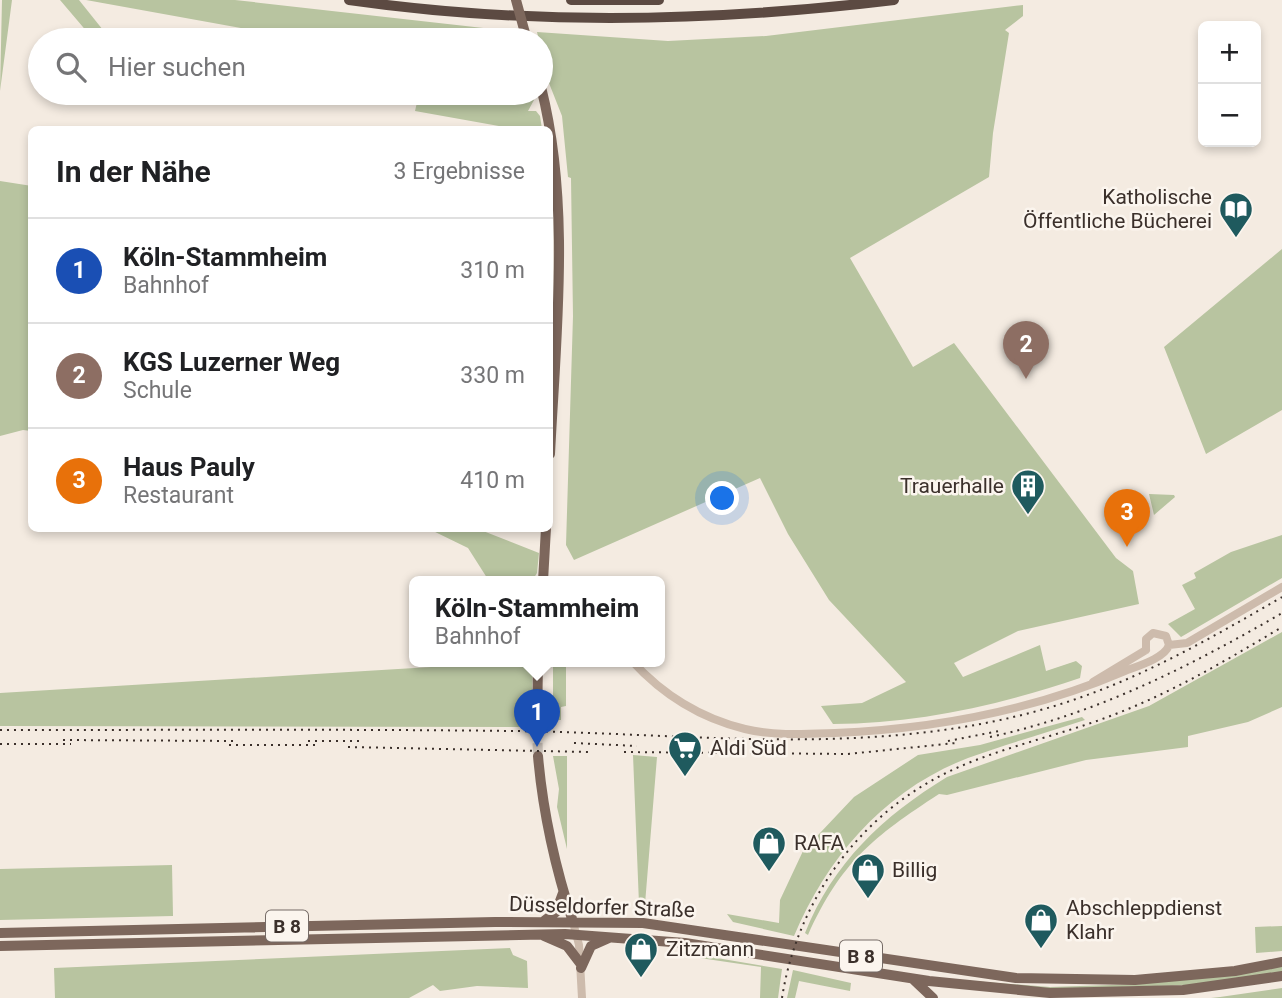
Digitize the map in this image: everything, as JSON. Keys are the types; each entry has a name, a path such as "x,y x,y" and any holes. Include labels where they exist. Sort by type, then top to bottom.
{"highway":[{"path":"349,0 541,17 638,19 794,12 894,0"},
{"path":"571,0 659,0"}],"main road":[{"path":"516,0 524,28"},
{"path":"544,105 548,126"},
{"path":"553,150 557,214 553,351"},
{"path":"543,576 546,532"},
{"path":"537,728 538,667"},
{"path":"538,756 544,816 573,922"},
{"path":"544,921 556,912 563,892"},
{"name":"Düsseldorfer Straße","path":"0,933 544,921 643,923 714,931 967,973 1056,980 1182,977 1282,962"},
{"path":"540,934 567,946 580,966 591,946 614,936"},
{"name":"Düsseldorfer Straße","path":"0,946 576,934 685,943 912,978 1015,990 1089,994 1183,990 1282,976"},
{"path":"912,978 933,998"}],"street":[{"path":"1169,645 1187,643 1282,587"},
{"path":"638,667 666,693 701,714 747,729 823,733 914,728 1034,704 1088,686 1155,656 1163,655 1169,645 1166,636 1153,633 1146,639 1146,650"},
{"path":"1146,650 1155,656"},
{"path":"1088,686 1146,650"},
{"path":"573,922 582,998"}],"green space":[{"path":"2,0 12,0 0,91"},
{"path":"60,0 79,0 101,28 84,28"},
{"path":"86,0 235,0 484,28 241,28"},
{"path":"1023,5 1023,16 1005,30 1009,33 989,177 850,258 913,367 954,343 1116,558 1133,571 1139,604 1018,631 954,663 963,677 1040,645 1046,671 1076,661 1082,666 1080,678 1020,697 927,717 833,724 821,706 862,703 906,682 829,600 788,534 760,478 574,560 566,545 573,316 571,178 568,177 562,116 553,93 553,33 668,41 766,36"},
{"path":"416,105 531,105 528,111 536,111 542,126 498,126 415,111"},
{"path":"0,181 28,185 28,431 0,436"},
{"path":"1282,249 1282,410 1206,454 1164,347"},
{"path":"1149,494 1174,495 1175,497 1154,515"},
{"path":"435,532 486,532 539,553 537,573 535,576 486,576 468,548"},
{"path":"1282,535 1282,578 1181,637 1168,624 1195,609 1182,585 1196,578 1194,573 1231,552"},
{"path":"1282,632 1282,707 1248,722 1188,736 1188,747 1086,760 947,795 939,794 895,824 861,853 833,888 808,935 805,933 830,885 862,843 902,808 947,777 1149,706"},
{"path":"431,667 533,667 531,727 0,726 0,693"},
{"path":"553,667 566,667 566,706 561,707 561,720 553,720"},
{"path":"1082,717 1085,720 968,758 938,772 885,807 842,853 824,879 794,936 733,922 727,914 779,923 780,900 803,851 854,797 918,755 980,745"},
{"path":"633,755 657,757 645,904 639,904"},
{"path":"553,756 567,756 567,849 557,807 559,789"},
{"path":"172,865 173,916 0,920 0,869"},
{"path":"1282,926 1282,951 1256,953 1255,927"},
{"path":"510,948 513,955 527,961 528,988 477,986 440,991 433,985 409,998 55,998 54,968"},
{"path":"693,954 782,969 778,998 760,998 761,967 693,957"},
{"path":"1282,966 1282,972 1192,985 1050,989 960,980 1050,987 1141,984"},
{"path":"793,970 851,983 850,991 799,981 795,998 787,998"},
{"path":"1282,988 1282,998 1211,998 1220,997"}],"tunnel":[{"path":"537,728 538,756"}],"railway":[{"path":"0,730 514,731 797,739 937,731 1007,719 1103,689 1181,653 1282,597"},
{"path":"990,737 1067,716 1141,687 1282,613"},
{"path":"782,998 790,962 802,928 837,865 860,837 916,790 948,772 988,755 1135,706 1199,675 1282,627"},
{"path":"948,741 999,731"},
{"path":"63,740 238,741"},
{"path":"308,741 360,741"},
{"path":"574,743 637,746"},
{"path":"624,752 848,754 956,743"},
{"path":"0,744 71,744"},
{"path":"229,745 316,745"},
{"path":"348,747 589,752"}],"place":[{"name":"Katholische Öffentliche Bücherei","path":"1236,239"},
{"name":"KGS Luzerner Weg","path":"1026,379"},
{"name":"Trauerhalle","path":"1028,516"},
{"name":"Haus Pauly","path":"1127,547"},
{"name":"Köln-Stammheim","path":"537,747"},
{"name":"Aldi Süd","path":"685,778"},
{"name":"RAFA","path":"769,873"},
{"name":"Billig","path":"868,900"},
{"name":"Abschleppdienst Klahr","path":"1041,950"},
{"name":"Zitzmann","path":"641,979"}]}
